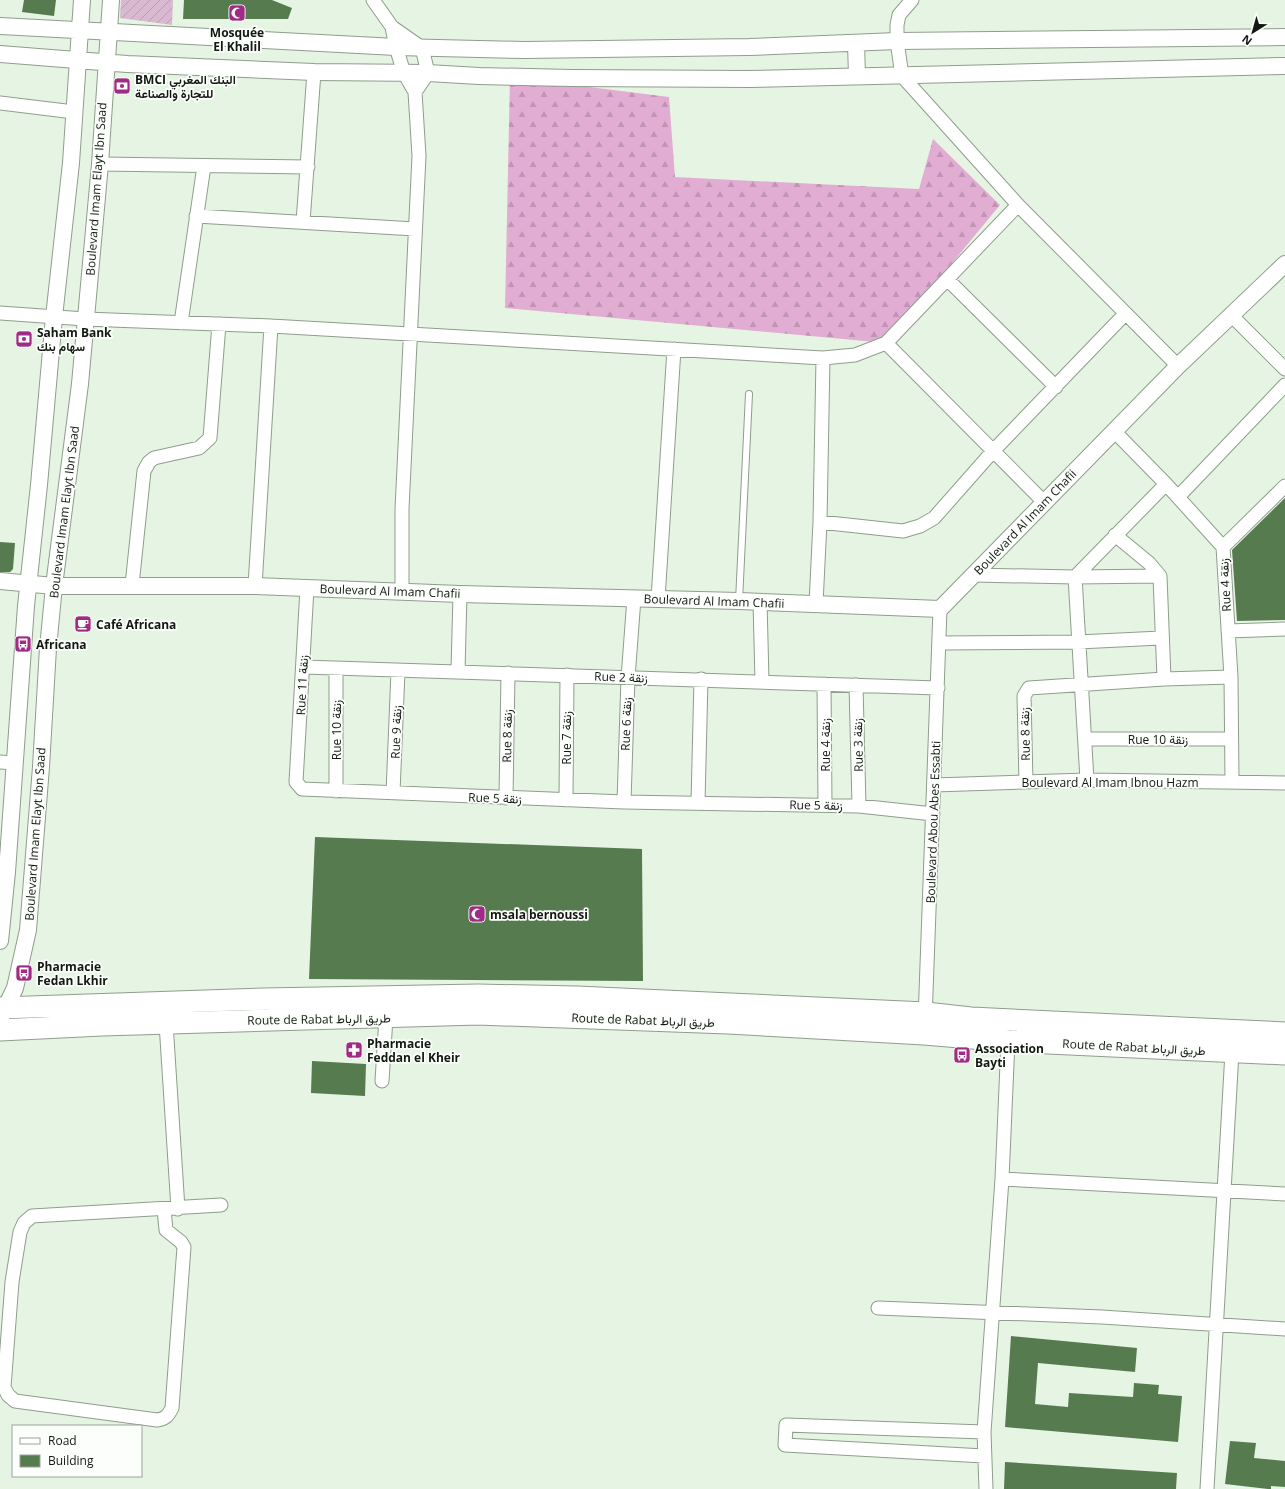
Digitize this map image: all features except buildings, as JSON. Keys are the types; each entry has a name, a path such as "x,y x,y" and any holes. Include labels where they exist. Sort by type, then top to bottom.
{"main road":[{"name":"Route de Rabat طريق الرباط","path":"2,1011 478,995 577,997 926,1013 971,1018 1285,1032"},
{"name":"Route de Rabat طريق الرباط","path":"0,1030 166,1023 478,1014 682,1021 924,1034 1008,1041 1285,1054"}],"street":[{"path":"0,941 7,872 7,762 39,485 54,317 71,163 82,0"},
{"name":"Boulevard Imam Elayt Ibn Saad","path":"2,1011 15,988 28,930 54,586 68,488 85,319 100,164 107,33 111,0"},
{"path":"373,0 392,27 422,48 428,73 415,92"},
{"path":"912,0 899,15 897,25 897,41 902,76 1018,205 1178,366"},
{"path":"0,26 80,30 107,33 396,47 586,50 897,41 1285,38"},
{"path":"392,27 404,73 415,92 419,156 402,509 402,592"},
{"path":"856,43 857,76"},
{"path":"0,54 106,62 314,72 428,73 479,76 572,78 749,79 1285,66"},
{"path":"303,222 314,72"},
{"path":"0,103 74,112"},
{"path":"100,164 308,167"},
{"path":"181,323 204,166"},
{"path":"0,312 85,319 271,326 823,358 855,355 870,351 886,343 948,280 1018,205"},
{"path":"196,216 415,229"},
{"name":"Boulevard Al Imam Chafii","path":"0,581 54,586 256,586 460,594 740,600 940,609 1178,366 1285,264"},
{"path":"948,280 1056,386"},
{"path":"820,522 903,531 920,526 934,518 994,450 1125,314"},
{"path":"1232,316 1285,369"},
{"path":"132,585 144,471 149,462 154,458 200,448 210,438 219,324"},
{"path":"256,586 271,326"},
{"path":"886,343 1044,502"},
{"path":"658,599 674,349"},
{"path":"816,604 820,522 823,358"},
{"path":"1178,497 1285,385"},
{"name":"Rue 4 زنقة","path":"1114,431 1166,484 1223,547 1231,677 1232,782"},
{"path":"1087,780 1075,577 1166,484"},
{"path":"1223,547 1285,486"},
{"path":"1115,535 1149,563 1160,576 1161,638 1164,679"},
{"path":"973,576 1160,576"},
{"name":"Rue 11 زنقة","path":"296,782 304,667 307,588"},
{"path":"458,671 460,594"},
{"name":"Rue 6 زنقة","path":"624,802 628,678 634,598"},
{"path":"760,601 762,681"},
{"name":"Boulevard Abou Abes Essabti","path":"924,1034 926,1013 940,609"},
{"path":"1228,631 1285,629"},
{"path":"939,643 1078,642 1161,638"},
{"name":"Rue 2 زنقة","path":"304,667 856,684 938,688"},
{"name":"Rue 10 زنقة","path":"336,669 336,791"},
{"name":"Rue 9 زنقة","path":"393,793 398,671"},
{"name":"Rue 8 زنقة","path":"506,798 508,673"},
{"name":"Rue 7 زنقة","path":"566,800 567,675"},
{"path":"1082,685 1164,679 1231,677"},
{"path":"698,803 701,679"},
{"name":"Rue 4 زنقة","path":"824,684 825,805"},
{"name":"Rue 3 زنقة","path":"856,684 859,806"},
{"name":"Rue 8 زنقة","path":"1026,782 1024,696 1029,688 1082,685"},
{"name":"Rue 10 زنقة","path":"1085,739 1231,739"},
{"name":"Boulevard Al Imam Ibnou Hazm","path":"934,785 1087,780 1285,783"},
{"name":"Rue 5 زنقة","path":"296,782 302,789 336,791 624,802 859,806 933,814"},
{"path":"382,1081 386,1017"},
{"path":"166,1023 178,1209"},
{"path":"986,1489 984,1432 1002,1179 1008,1041"},
{"path":"1207,1489 1232,1052"},
{"path":"1002,1179 1285,1194"},
{"path":"164,1209 166,1230 181,1242 184,1247 172,1408 169,1415 164,1419 157,1420 15,1401 8,1395 4,1387 12,1282 20,1232 24,1223 32,1216 164,1209 178,1209 221,1205"},
{"path":"878,1308 1102,1317 1285,1330"},
{"path":"984,1432 786,1425 786,1445 984,1456"},
{"path":"872,1428 872,1450"}],"lane":[{"path":"740,600 749,394"}],"green space":[{"path":"510,77 669,97 675,177 919,189 933,139 1000,205 886,343 505,308"}],"shaded area":[{"path":"121,0 173,0 172,25 120,18"}],"place":[{"name":"Mosquée El Khalil","path":"237,13"},
{"name":"BMCI البنك المغربي للتجارة والصناعة","path":"122,86"},
{"name":"Saham Bank سهام بنك","path":"24,339"},
{"name":"Café Africana","path":"83,624"},
{"name":"Africana","path":"23,644"},
{"name":"msala bernoussi","path":"477,914"},
{"name":"Pharmacie Fedan Lkhir","path":"24,973"},
{"name":"Pharmacie Feddan el Kheir","path":"354,1050"},
{"name":"Association Bayti","path":"962,1055"}]}
